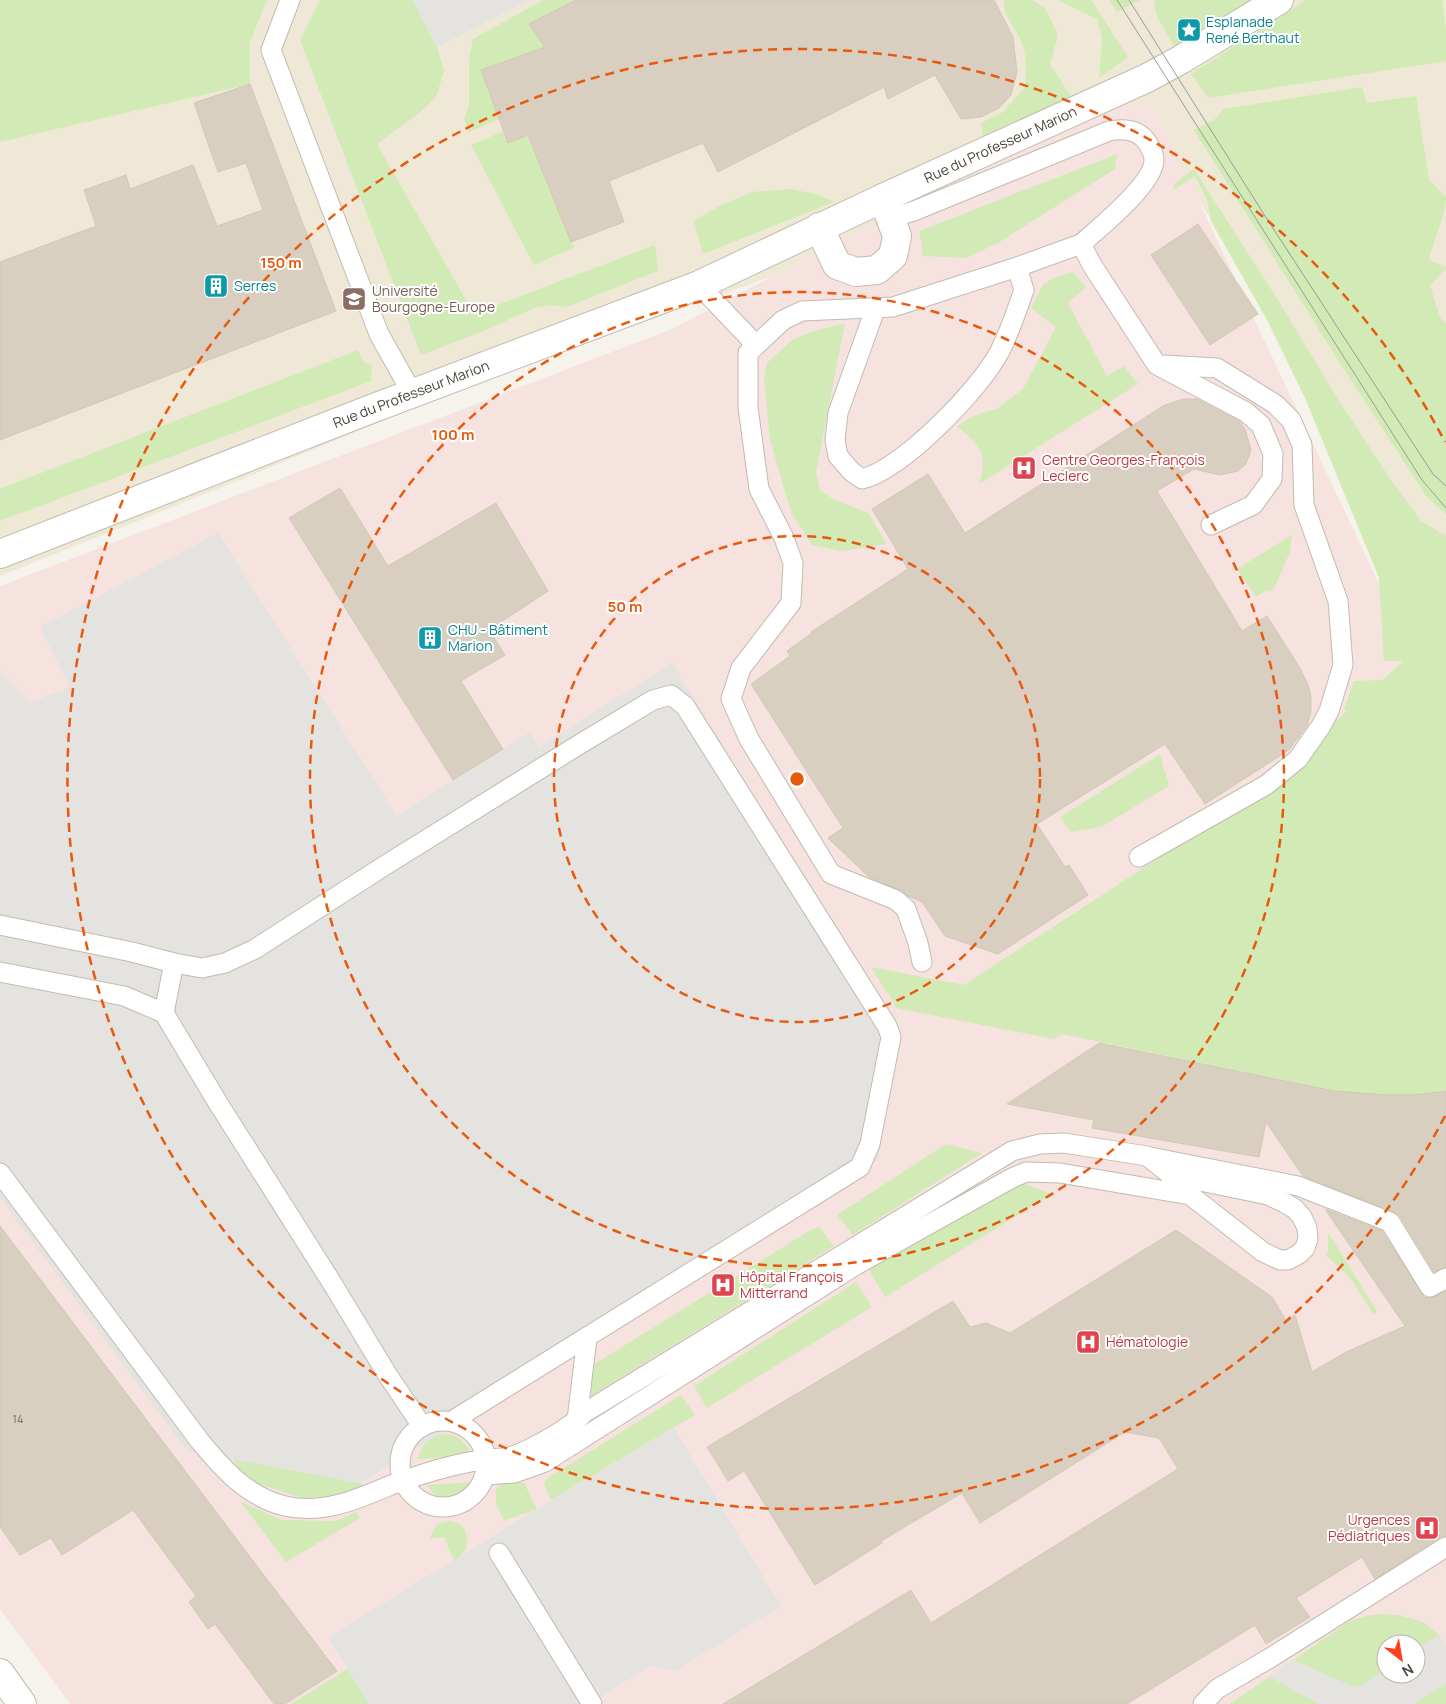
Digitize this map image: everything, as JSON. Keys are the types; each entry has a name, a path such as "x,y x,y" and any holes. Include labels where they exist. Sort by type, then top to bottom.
{"street":[{"name":"Rue du Professeur Marion","path":"0,554 412,393 699,285 819,227 887,208 1182,60 1279,0"},
{"path":"819,227 837,265 856,272 877,270 893,256 897,236 887,208"},
{"path":"0,1673 22,1704"}],"lane":[{"path":"290,0 271,50 379,334 412,393"},
{"path":"887,208 914,211 1109,131 1122,129 1135,132 1144,138 1152,149 1154,161 1150,173 1130,200 1081,244 893,307 802,310 783,320 748,353 748,407 759,489 784,538 793,563 792,603 741,668 731,699 749,739 831,874 896,900 906,909 918,942 922,962"},
{"path":"1081,244 1092,266 1157,365 1246,412 1261,425 1273,454 1272,478 1253,505 1211,526"},
{"path":"876,308 838,413 835,440 838,456 852,472 862,479 872,476 904,457 954,409 985,374 1000,352 1024,290 1017,267"},
{"path":"699,285 756,345"},
{"path":"1139,857 1266,785 1298,759 1321,726 1343,666 1338,601 1304,505 1302,445 1291,420 1275,404 1216,368 1157,365"},
{"path":"0,925 202,968 225,964 255,949 384,866 653,700 671,695 685,706 887,1026 891,1037 870,1144 860,1167 452,1421"},
{"path":"164,1013 174,963"},
{"path":"0,972 124,996 164,1013 387,1374 422,1426"},
{"path":"0,1173 198,1440 231,1476 254,1494 285,1506 318,1508 345,1503 419,1475 486,1467 536,1446 577,1420 584,1413 1012,1151 1040,1144 1064,1144 1147,1156 1298,1186 1390,1222 1430,1288 1446,1278"},
{"path":"486,1467 514,1473 545,1462 856,1265 1026,1172 1060,1173 1190,1195 1270,1257 1288,1260 1305,1248 1308,1239 1307,1228 1302,1217 1295,1209 1268,1195 1171,1175 1147,1156"},
{"path":"577,1420 587,1338"},
{"path":"452,1421 465,1426 476,1435 483,1446 486,1467 482,1484 476,1493 455,1506 441,1508 416,1498 408,1490 400,1468 401,1456 404,1444 422,1426 431,1422 452,1421"},
{"path":"499,1553 592,1704"},
{"path":"1203,1704 1217,1689 1443,1555"}],"shaded area":[{"name":"Université Bourgogne-Europe","path":"0,0 1446,0 1446,554 1435,551 1136,108 948,213 466,386 225,486 0,576"},
{"path":"413,0 530,0 437,47"},
{"name":"Hôpital François Mitterrand","path":"1102,104 1154,106 1411,652 1446,638 1446,1704 70,1704 0,1609 0,586 672,329"},
{"path":"218,533 397,816 530,732 539,747 672,663 889,1012 894,1013 893,1019 899,1029 878,1160 361,1483 187,1451 0,1198 0,671 31,702 70,687 40,627"},
{"path":"674,1428 781,1606 675,1671 650,1666 589,1704 369,1704 328,1637 537,1509"},
{"path":"1439,1635 1446,1647 1446,1684 1414,1704 1319,1704 1269,1677 1294,1660 1356,1688 1376,1675 1376,1684 1426,1684 1426,1643"}],"green space":[{"path":"0,0 267,0 250,42 250,84 0,142"},
{"path":"320,0 413,0 437,47 444,71 436,97 417,115 377,144 474,314 655,245 658,271 567,307 551,305 534,308 484,331 421,355 300,40"},
{"path":"543,0 576,0 529,24 545,47 481,70 499,119 469,132 464,119 469,106 469,60 473,39"},
{"path":"1004,0 1032,0 1045,8 1058,34 1050,64 1074,101 983,144 981,123 1003,112 1025,87 1026,65 1024,48 1008,17"},
{"path":"1058,0 1091,0 1128,57 1099,78 1102,39 1097,19"},
{"path":"1109,0 1140,0 1117,12"},
{"path":"1154,0 1255,0 1176,50 1156,14"},
{"path":"1306,0 1442,0 1446,32 1446,61 1208,98 1191,74"},
{"path":"1362,87 1367,103 1416,96 1429,180 1446,197 1444,211 1429,260 1446,267 1430,285 1439,314 1446,324 1446,514 1426,496 1338,360 1194,130 1215,119 1224,109"},
{"path":"504,131 508,143 528,135 571,242 575,247 534,265 471,145"},
{"path":"1117,154 1115,169 998,243 966,258 923,256 919,231"},
{"path":"1194,169 1281,305 1339,401 1393,483 1421,521 1446,536 1446,1090 1414,1095 1334,1091 1062,1034 1054,1039 896,1008 871,967 964,985 1251,798 1347,711 1344,709 1354,681 1383,680 1403,661 1384,661 1379,578 1305,398 1267,320 1211,221 1207,200 1195,176 1174,190 1175,183"},
{"path":"790,189 816,194 834,202 703,254 694,221 719,206 752,192"},
{"path":"1073,272 1086,287 1068,303 1107,376 1124,366 1138,384 979,484 983,464 980,451 972,439 957,426 973,416 998,408 1023,389 1056,327 1031,308 1043,284 1058,276"},
{"path":"845,323 816,472 820,490 835,500 868,513 887,544 841,551 812,545 791,512 770,440 764,379 767,363 792,340 811,332"},
{"path":"358,350 363,361 372,366 371,381 0,521 0,489"},
{"path":"1292,535 1290,552 1273,591 1267,590 1256,597 1237,569"},
{"path":"1160,754 1169,786 1101,827 1071,832 1060,817"},
{"path":"946,1144 982,1153 853,1235 837,1215"},
{"path":"1015,1181 1052,1194 885,1297 869,1270 992,1192"},
{"path":"819,1226 834,1246 589,1397 593,1365"},
{"path":"1328,1232 1377,1311 1374,1315 1350,1278 1326,1255 1328,1252"},
{"path":"856,1282 872,1307 707,1408 694,1386"},
{"path":"681,1395 695,1415 551,1500 544,1484 546,1479"},
{"path":"435,1434 458,1438 466,1445 473,1457 417,1459 427,1438"},
{"path":"233,1459 361,1483 362,1487 335,1496 302,1498 259,1484 240,1471"},
{"path":"478,1482 455,1500 444,1500 432,1492 427,1485"},
{"path":"504,1482 524,1483 537,1509 504,1521 496,1504 496,1489"},
{"path":"240,1501 282,1520 336,1521 357,1512 360,1518 286,1562"},
{"path":"450,1521 462,1525 467,1536 467,1545 463,1553 454,1560 444,1537 429,1539 437,1524"},
{"path":"1376,1614 1399,1615 1423,1622 1439,1635 1446,1647 1446,1704 1230,1704 1351,1620"},
{"path":"348,1669 369,1704 291,1704"}],"building":[{"path":"576,0 994,0 1013,37 1017,72 1011,95 999,108 981,117 961,119 935,75 888,99 884,87 718,172 703,143 609,181 624,222 571,242 528,135 508,143 481,70 545,47 529,24"},
{"name":"Serres","path":"250,84 336,311 0,440 0,262 96,226 84,190 126,175 130,189 193,165 217,226 263,210 246,163 218,172 194,103"},
{"path":"1198,224 1258,314 1210,345 1151,255"},
{"path":"1183,399 1197,399 1239,421 1245,429 1251,450 1246,464 1238,471 1220,475 1194,469 1157,491 1242,631 1267,616 1300,668 1308,685 1311,697 1311,711 1307,726 1289,750 1205,804 1165,744 1037,824 1065,867 1069,865 1088,895 998,954 945,936 922,902 869,877 828,838 843,828 751,684 790,656 787,651 811,632 908,569 872,509 928,474 965,533 1163,406"},
{"name":"CHU - Bâtiment Marion","path":"340,488 388,566 496,503 548,591 489,630 505,655 461,681 503,749 453,780 289,518"},
{"path":"1099,1043 1334,1091 1414,1095 1446,1091 1446,1267 1434,1272 1400,1216 1395,1212 1303,1176 1266,1122 1259,1157 1092,1128 1094,1120 1007,1104"},
{"path":"1325,1209 1382,1231 1424,1297 1430,1298 1446,1291 1446,1536 1440,1537 1375,1579 1362,1557 1296,1598 1310,1617 1266,1644 1255,1625 1127,1704 723,1704 911,1590 931,1623 1178,1469 1159,1438 1125,1432 980,1523 962,1493 881,1541 882,1543 815,1585 744,1471 728,1481 707,1447 953,1301 970,1327 986,1323 1010,1333 1176,1230 1272,1297 1286,1321 1295,1315 1312,1372 1346,1352 1405,1326"},
{"path":"0,1226 337,1671 285,1704 274,1704 215,1624 208,1629 189,1602 196,1596 133,1510 62,1555 51,1538 20,1555 0,1527"}],"tram line":[{"path":"1117,0 1422,480 1446,508"},
{"path":"1129,0 1265,216 1433,474 1446,486"}],"place":[{"name":"Esplanade René Berthaut","path":"1189,30"},
{"name":"Serres","path":"216,286"},
{"name":"Université Bourgogne-Europe","path":"354,299"},
{"name":"Centre Georges-François Leclerc","path":"1024,468"},
{"name":"CHU - Bâtiment Marion","path":"430,638"},
{"name":"Hôpital François Mitterrand","path":"723,1285"},
{"name":"Hématologie","path":"1088,1342"},
{"name":"Urgences Pédiatriques","path":"1427,1528"}]}
